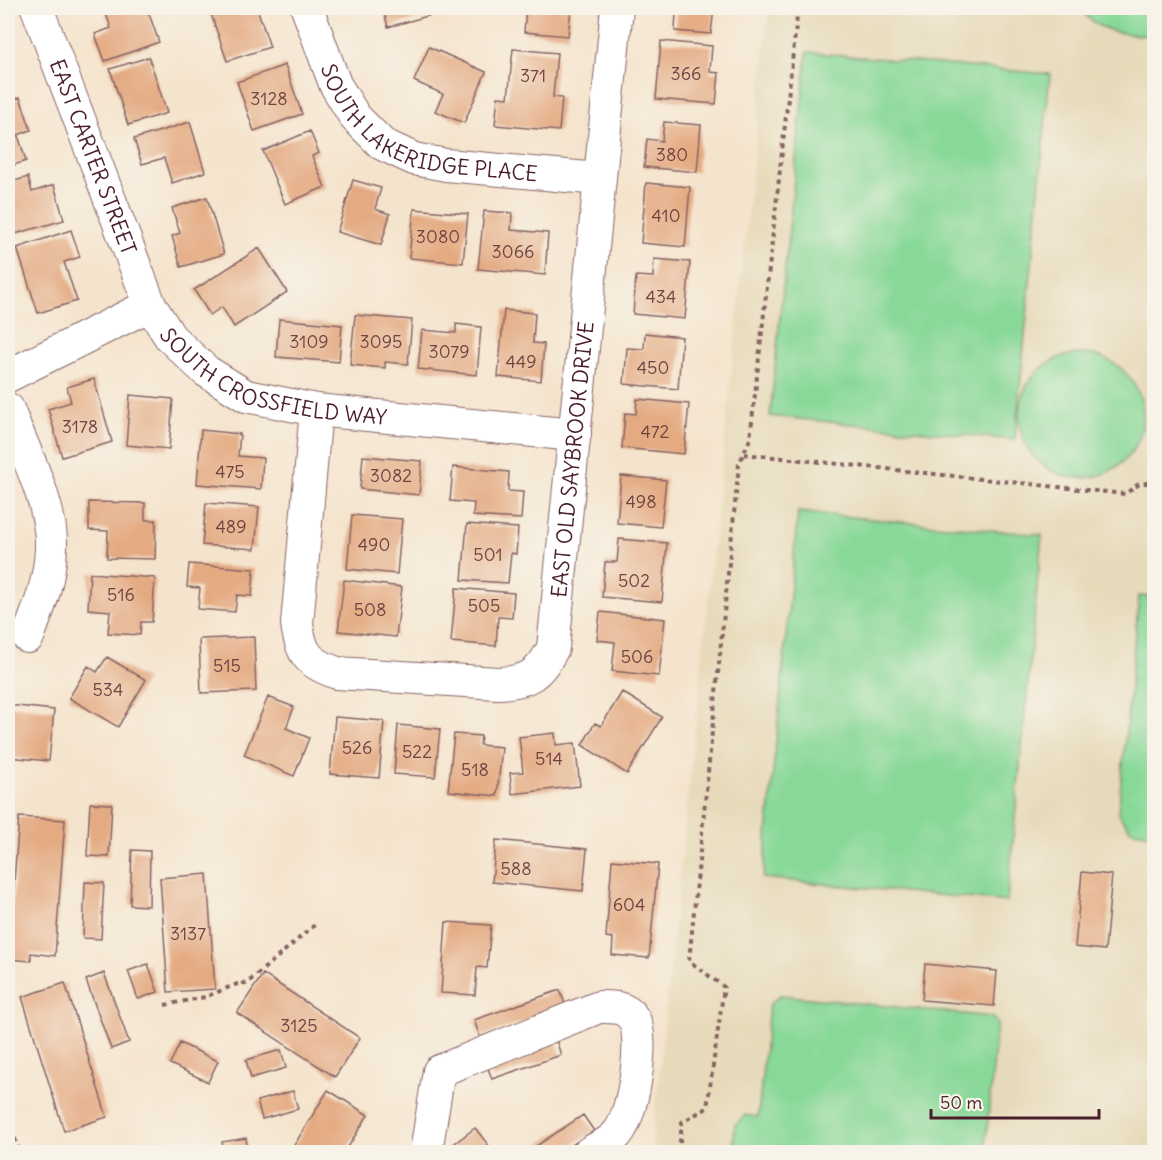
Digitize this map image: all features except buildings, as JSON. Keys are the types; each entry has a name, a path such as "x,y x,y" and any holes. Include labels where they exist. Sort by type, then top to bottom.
{"street":[{"name":"EAST CARTER STREET","path":"37,8 150,305"},
{"name":"SOUTH LAKERIDGE PLACE","path":"307,8 335,84 355,117 382,144 414,159 446,165 599,179"},
{"name":"EAST OLD SAYBROOK DRIVE","path":"316,410 297,624 300,643 308,658 321,668 337,673 406,678 498,684 519,682 535,673 546,661 552,648 617,8"},
{"name":"SOUTH CROSSFIELD WAY","path":"8,376 150,305 171,337 214,376 246,396 316,410 574,435"},
{"path":"8,409 45,503 51,547 45,592 28,637"},
{"path":"426,1152 439,1071 599,1007 621,1008 633,1018 638,1034 629,1112 618,1134 590,1152"}],"path":[{"path":"679,1152 682,1122 707,1108 724,987 689,961 739,464 750,439 798,8"},
{"path":"744,454 1125,494 1139,484 1155,482"},
{"path":"165,1005 206,997 242,982 246,984 317,923"},
{"path":"8,1121 20,1152"}],"shaded area":[{"path":"769,8 1154,8 1154,1152 651,1152"}],"green space":[{"path":"1079,8 1154,8 1154,36 1122,33 1103,28 1086,17"},
{"path":"807,52 1050,74 1015,440 770,416"},
{"path":"1081,354 1105,359 1125,372 1138,392 1143,416 1138,440 1125,460 1105,473 1081,478 1057,473 1037,460 1024,440 1019,416 1024,392 1037,372 1057,359"},
{"path":"798,512 1042,535 1007,902 763,878"},
{"path":"1139,596 1154,597 1154,834 1132,831 1118,814"},
{"path":"780,995 991,1017 997,1023 985,1152 733,1152 735,1125 745,1115 758,1117 769,1005"}]}
